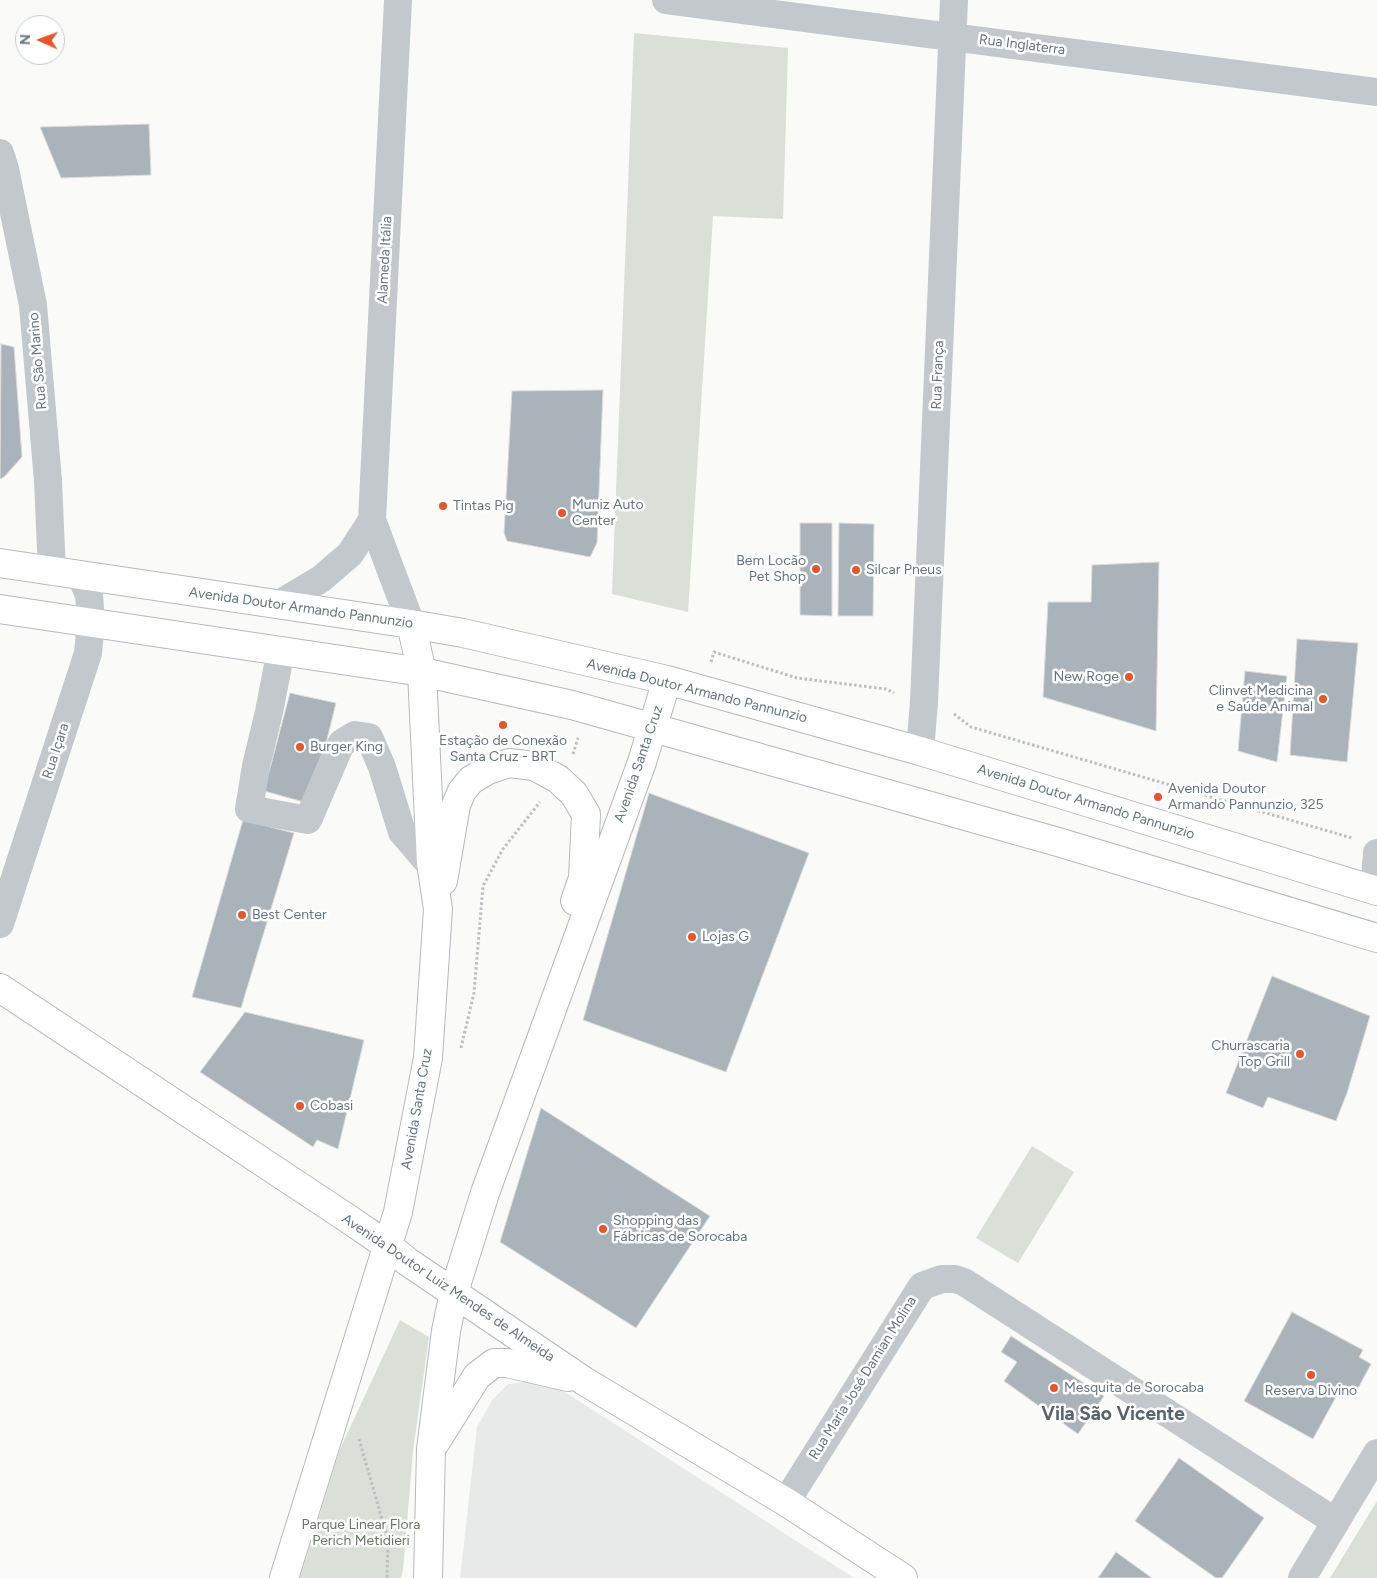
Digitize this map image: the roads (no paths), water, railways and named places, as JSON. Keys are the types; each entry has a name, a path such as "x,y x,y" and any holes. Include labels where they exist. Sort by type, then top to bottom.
{"main road":[{"name":"Avenida Doutor Armando Pannunzio","path":"0,563 463,633 667,680 920,751 1375,891"},
{"path":"0,609 422,672 585,709 1049,839 1377,938"},
{"name":"Avenida Santa Cruz","path":"284,1578 398,1212 428,1058 438,909 431,863 422,672 411,624"},
{"name":"Avenida Santa Cruz","path":"428,1578 431,1449 446,1331 454,1292 485,1193 642,762 667,680"},
{"path":"438,909 456,805 462,791 471,780 488,770 509,763 534,766 558,779 574,794 586,814 583,878 488,1153 485,1193"},
{"name":"Avenida Doutor Luiz Mendes de Almeida","path":"0,988 388,1246 408,1262 584,1381 786,1502 903,1578"},
{"path":"431,1449 477,1376 494,1363 507,1363 584,1381"}],"street":[{"name":"Alameda Itália","path":"398,0 372,520 411,624"},
{"name":"Rua Inglaterra","path":"666,0 1377,92"},
{"name":"Rua França","path":"920,751 924,702 954,0"},
{"name":"Rua São Marino","path":"0,154 5,169 33,305 47,472 52,572"},
{"path":"279,604 321,579 350,554 372,520"},
{"name":"Rua Içara","path":"0,924 88,654 92,622 89,595 81,576"},
{"path":"281,650 256,766 249,809 308,820 342,743 355,735 369,737 382,767 402,832 426,860 431,863"},
{"path":"1368,847 1375,891"},
{"name":"Rua Maria José Damian Molina","path":"786,1502 922,1286 942,1279 954,1279 964,1282 1336,1522"},
{"path":"1302,1578 1377,1453"}],"place":[{"name":"Tintas Pig","path":"443,506"},
{"name":"Muniz Auto Center","path":"562,513"},
{"name":"Bem Locão Pet Shop","path":"816,569"},
{"name":"Silcar Pneus","path":"856,570"},
{"name":"New Roge","path":"1129,677"},
{"name":"Clinvet Medicina e Saúde Animal","path":"1323,699"},
{"name":"Estação de Conexão Santa Cruz - BRT","path":"503,725"},
{"name":"Burger King","path":"300,747"},
{"name":"Avenida Doutor Armando Pannunzio, 325","path":"1158,797"},
{"name":"Best Center","path":"242,915"},
{"name":"Lojas G","path":"692,937"},
{"name":"Churrascaria Top Grill","path":"1300,1054"},
{"name":"Cobasi","path":"300,1106"},
{"name":"Shopping das Fábricas de Sorocaba","path":"603,1229"},
{"name":"Reserva Divino","path":"1311,1375"},
{"name":"Mesquita de Sorocaba","path":"1054,1388"}],"district":[{"name":"Vila São Vicente","path":"1113,1414"}],"park label":[{"name":"Parque Linear Flora Perich Metidieri","path":"361,1534"}]}
